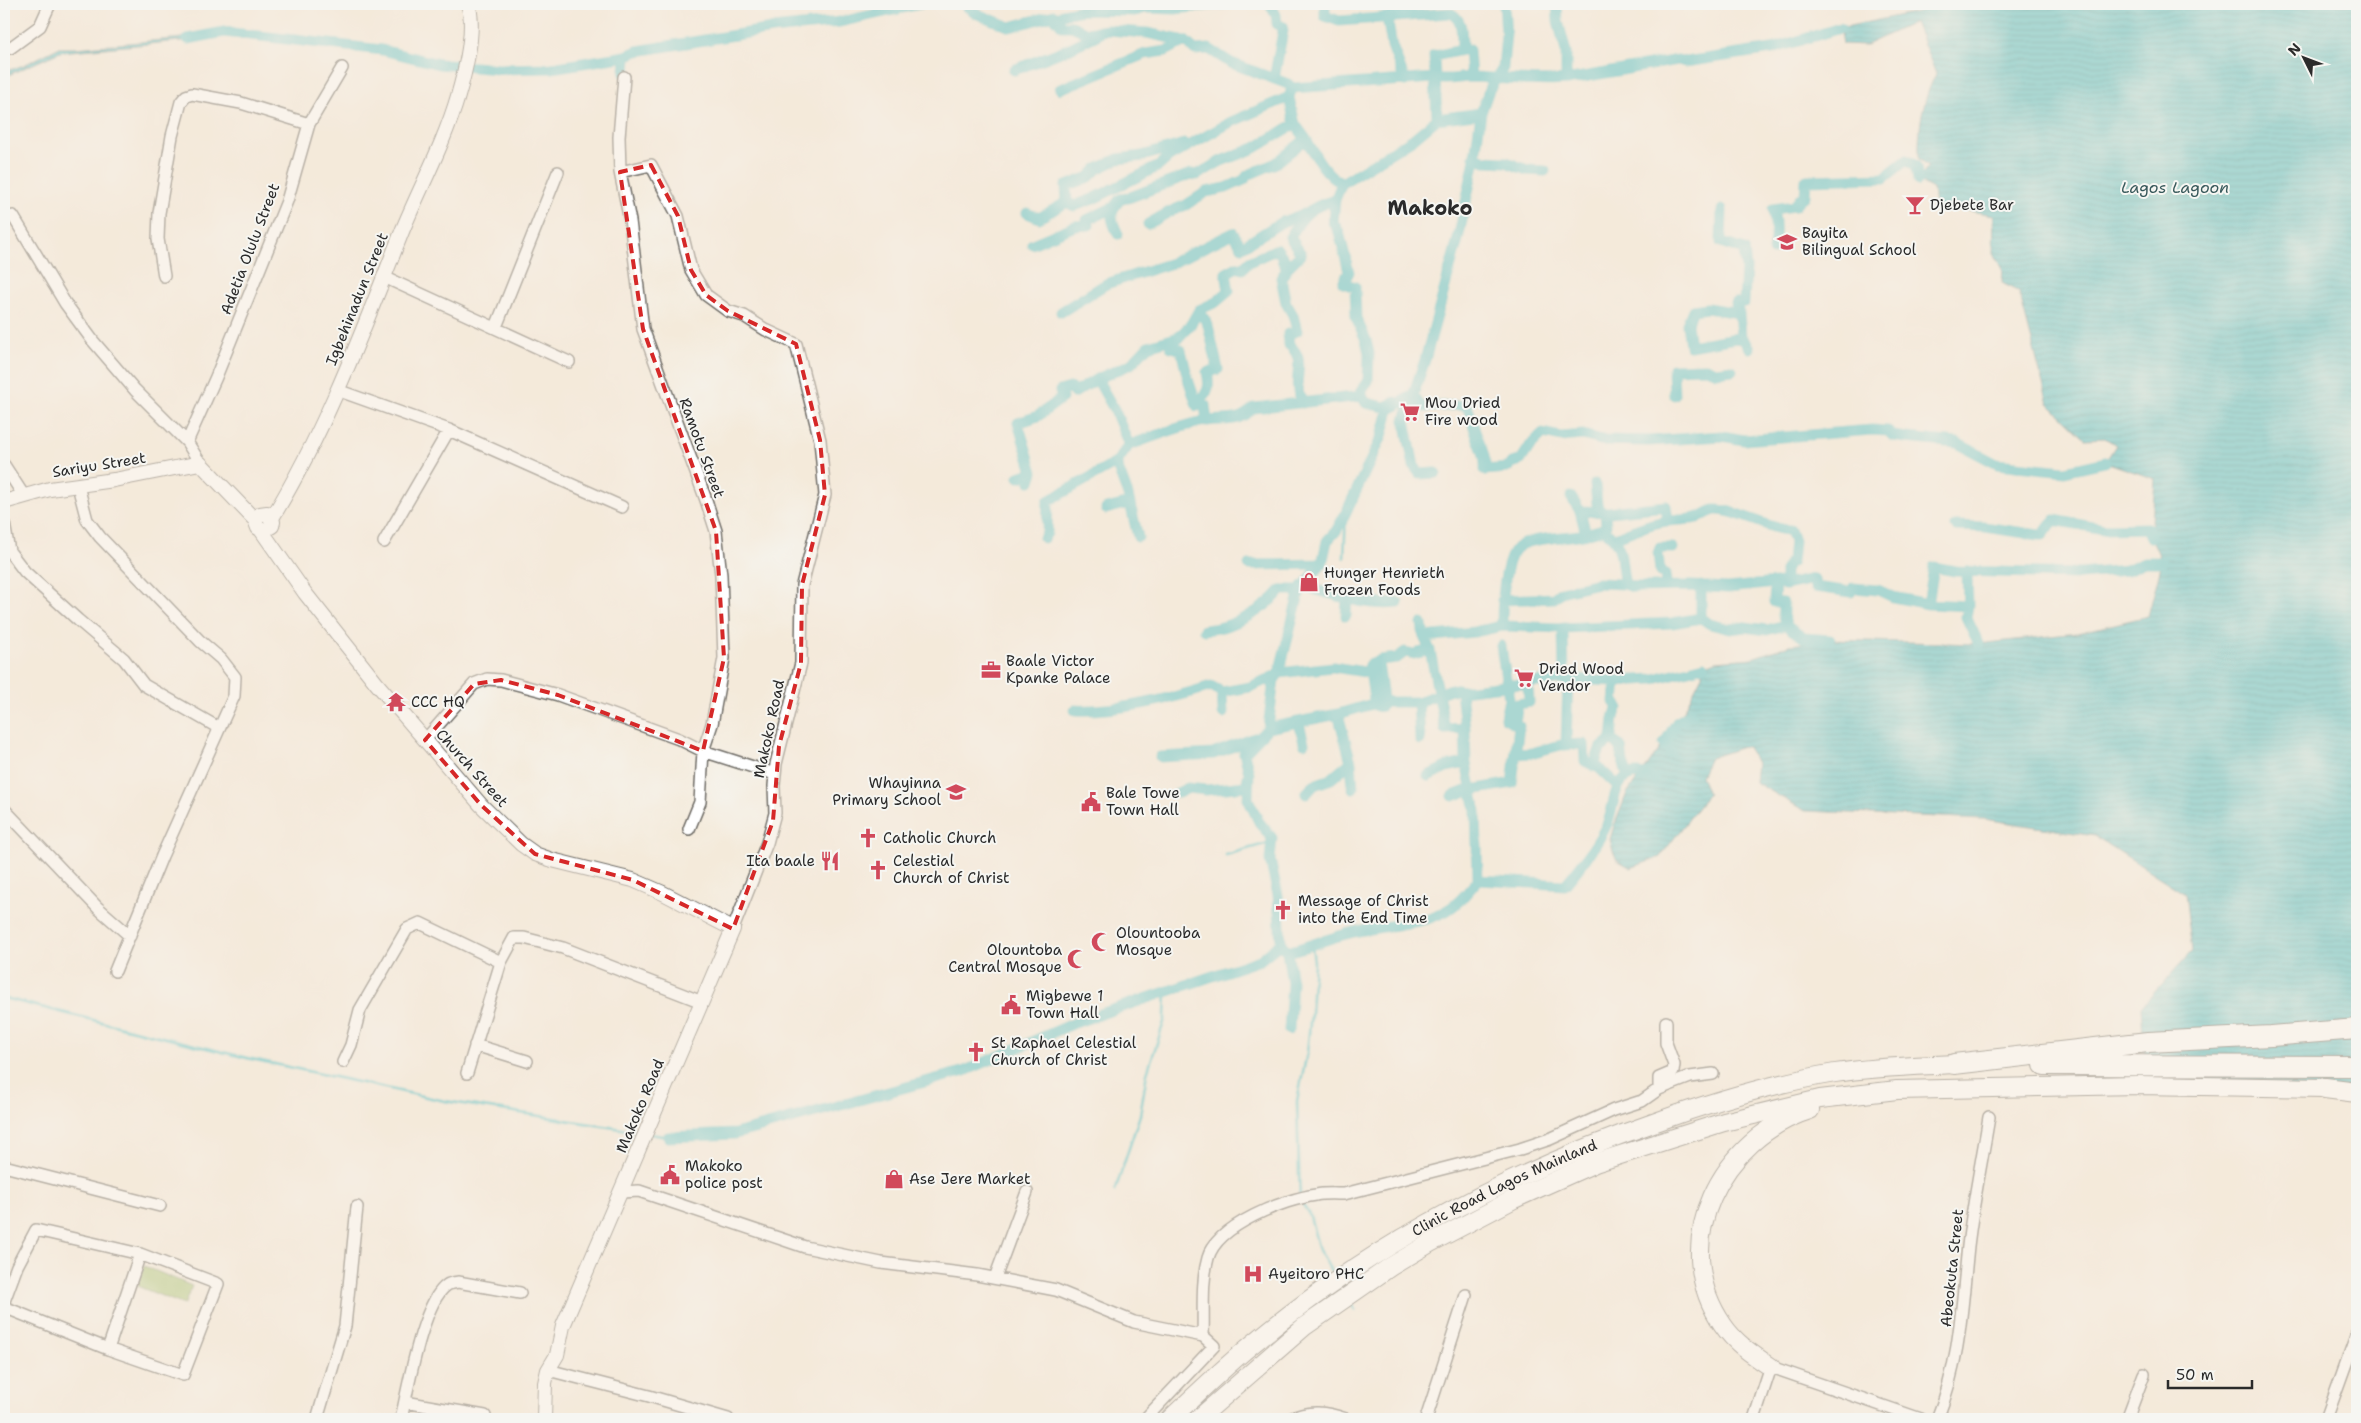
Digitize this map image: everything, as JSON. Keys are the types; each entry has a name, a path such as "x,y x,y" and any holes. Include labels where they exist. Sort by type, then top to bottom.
{"highway":[{"path":"1954,1064 2148,1042 2357,1029"},
{"path":"1954,1064 2357,1066"},
{"path":"2326,1088 2357,1088"},
{"path":"2326,1088 2357,1092"}],"main road":[{"name":"Clinic Road Lagos Mainland","path":"1170,1419 1254,1342 1294,1311 1379,1253 1443,1216 1536,1170 1637,1128 1690,1110 1786,1084 1835,1073 1893,1067 1954,1064"},
{"name":"Clinic Road Lagos Mainland","path":"1198,1419 1305,1326 1390,1267 1430,1243 1514,1198 1595,1163 1674,1137 1771,1109 1820,1099 1897,1090 2137,1085 2326,1088"},
{"path":"1771,1368 1746,1351 1722,1324 1706,1289 1700,1242 1710,1199 1734,1160 1767,1129 1798,1114 1863,1093"}],"street":[{"path":"10,48 40,26 50,4"},
{"name":"Igbehinadun Street","path":"258,525 269,529 273,522 272,518 292,487 337,390 458,98 472,16 468,4"},
{"name":"Adetia Olulu Street","path":"187,442 216,377 287,201 309,124 342,68"},
{"name":"Ramotu Street","path":"624,77 619,137 620,172 630,221 643,329 653,361 696,467 716,531 724,621 724,658 714,714 703,751 700,802 689,829"},
{"path":"164,276 158,239 158,213 172,136 181,102 186,96 192,94 241,103 309,124"},
{"name":"Makoko Road","path":"544,1419 545,1383 548,1370 557,1355 563,1326 622,1192 635,1157 733,929 767,843 775,813 775,774 780,746 801,663 802,585 825,495 820,440 796,344 766,330 744,316 728,311 706,294 691,270 678,216 651,166 620,172"},
{"path":"496,327 558,172"},
{"path":"4,218 13,216 65,303 94,342 135,390 187,442 200,463"},
{"path":"384,277 569,362"},
{"path":"337,390 449,430 622,507"},
{"path":"384,542 449,430"},
{"name":"Sariyu Street","path":"4,502 50,489 78,486 200,463"},
{"name":"Church Street","path":"200,463 258,525 311,600 377,684 481,805 521,844 536,854 552,860 633,880 663,893 733,929"},
{"path":"4,465 24,496"},
{"path":"78,486 87,520 100,537 220,659 235,677 234,696 162,856 115,971"},
{"path":"4,523 6,552 25,572 124,659 144,685 219,728"},
{"path":"425,740 474,684 487,680 501,680 558,695 680,740 703,751 775,774"},
{"path":"4,809 98,908 130,936"},
{"path":"343,1062 351,1045 360,1010 407,929 420,923 501,962"},
{"path":"467,1073 501,962 514,938 524,938 563,948 702,1002"},
{"path":"1660,1089 1659,1078 1673,1072 1674,1065 1666,1043 1666,1022"},
{"path":"475,1045 527,1060"},
{"path":"1203,1336 1206,1270 1213,1246 1227,1231 1241,1222 1294,1200 1318,1194 1344,1194 1520,1149 1550,1139 1614,1110 1642,1101 1660,1089 1690,1077 1713,1074"},
{"name":"Abeokuta Street","path":"1937,1419 1953,1373 1960,1333 1972,1210 1989,1117"},
{"path":"4,1166 160,1206"},
{"path":"622,1192 640,1191 805,1247 881,1263 995,1278 1056,1290 1134,1322 1203,1336 1214,1346 1145,1419"},
{"path":"995,1278 1026,1192"},
{"path":"317,1419 345,1326 357,1207"},
{"path":"4,1301 17,1266 36,1230 140,1254 218,1284 183,1375 108,1350 4,1307"},
{"path":"108,1350 140,1254"},
{"path":"401,1419 412,1365 422,1334 442,1290 448,1284 458,1282 520,1293"},
{"path":"1426,1419 1466,1295"},
{"path":"2326,1419 2357,1334"},
{"path":"1754,1419 1771,1368 1922,1419"},
{"path":"548,1370 728,1419"},
{"path":"2127,1419 2144,1374"},
{"path":"405,1402 486,1416"},
{"path":"1895,1410 1904,1419"},
{"path":"1290,1419 1301,1414 1316,1412 1346,1419"}],"highlighted area":[{"path":"651,165 678,216 691,270 706,295 728,311 796,344 820,440 825,495 802,585 801,663 779,746 773,821 733,929 633,880 535,854 481,805 425,740 474,684 501,680 558,695 703,751 724,658 716,531 643,329 620,172"}],"green space":[{"path":"144,1266 192,1286 184,1305 137,1286"}],"water":[{"name":"Lagos Lagoon","path":"1939,4 2357,4 2357,1099 2147,1088 2141,1007 2192,951 2185,894 2095,836 1984,819 1805,811 1755,782 1757,763 1746,746 1710,758 1701,776 1708,794 1660,857 1631,868 1617,860 1613,851 1610,839 1627,793 1674,730 1703,673 1704,666 1716,661 1752,658 1790,645 1830,640 1979,644 2077,633 2148,616 2162,562 2151,537 2155,479 2105,462 2116,445 2105,438 2085,439 2048,403 2019,292 2002,283 2003,269 1993,254 1994,215 1935,208 1933,189 1918,181 1928,166 1919,159 1919,137 1924,105 1936,74 1915,22 1866,45 1843,44 1840,28 1940,7"},
{"path":"203,36 203,39 60,52 4,77 4,72 24,65 58,48"}],"waterway":[{"path":"188,39 224,32 382,50 439,64 498,69 552,68 626,56 637,51 772,29 840,22 921,4"},
{"path":"964,4 975,13 1010,27 1054,15 1062,26 1072,26 1087,33 1107,30 1147,33 1185,41 1195,50 1209,49 1231,63 1288,84 1292,88 1434,78 1473,77 1532,81 1566,80 1678,60 1685,62 1772,49 1840,28"},
{"path":"1056,20 1063,14 1082,10 1136,11 1145,8 1175,9 1223,4"},
{"path":"1270,4 1276,15 1277,24 1282,26 1283,31 1274,79"},
{"path":"1325,4 1325,16 1339,21 1450,13 1455,16 1460,24 1462,50 1469,50 1471,77"},
{"path":"1392,4 1392,18 1388,23 1392,46 1405,81"},
{"path":"1281,943 1278,895 1270,860 1272,838 1259,822 1248,799 1249,773 1244,753 1268,728 1274,680 1279,673 1300,590 1322,564 1327,541 1336,531 1345,515 1382,436 1389,410 1413,395 1425,360 1458,239 1474,164 1481,113 1489,90 1503,68 1506,34 1504,4"},
{"path":"1557,4 1558,21 1566,52 1566,80"},
{"path":"1014,70 1068,49 1099,34"},
{"path":"1060,89 1145,54 1166,51 1185,41"},
{"path":"1437,119 1434,56 1462,50"},
{"path":"625,73 626,56"},
{"path":"1027,213 1039,218 1067,202 1074,206 1093,199 1159,166 1169,157 1231,122 1289,97 1292,88"},
{"path":"1118,234 1113,224 1112,212 1120,199 1128,198 1191,174 1197,175 1221,161 1255,148 1295,124 1289,97"},
{"path":"1030,481 1033,472 1018,423 1038,416 1062,398 1060,391 1070,388 1074,393 1097,379 1131,364 1148,346 1179,337 1191,324 1199,310 1216,302 1229,291 1226,273 1237,267 1242,269 1249,262 1277,249 1289,266 1301,254 1290,237 1295,229 1303,217 1313,209 1335,200 1342,183 1413,139 1437,119 1481,113"},
{"path":"1148,224 1186,205 1206,192 1226,188 1244,180 1248,175 1276,163 1306,139 1295,124"},
{"path":"1306,139 1325,170 1342,183"},
{"path":"1067,202 1066,186 1089,177 1097,169 1118,159 1142,156 1184,144"},
{"path":"1474,156 1485,161 1506,162 1527,170 1545,171"},
{"path":"1773,250 1776,230 1773,209 1795,206 1799,199 1805,196 1806,180 1884,178 1906,160 1916,166 1918,181"},
{"path":"1335,200 1333,222 1339,232 1349,272 1343,283 1355,287 1356,318 1366,340 1369,353 1368,381 1362,389 1362,396"},
{"path":"1032,244 1075,226 1089,225 1087,220 1112,208"},
{"path":"1722,210 1721,242 1744,250 1746,269 1744,302 1735,303 1739,313 1707,308 1693,310 1687,324 1690,346 1741,337 1750,348"},
{"path":"1061,312 1106,284 1172,263 1233,233 1242,247 1280,223 1303,214"},
{"path":"1282,260 1287,269 1281,278 1286,303 1293,315 1297,331 1288,334 1289,345 1295,351 1298,358 1297,387 1303,403"},
{"path":"1199,310 1208,325 1218,369 1207,373 1208,388 1205,395 1199,400 1205,405 1207,421"},
{"path":"1739,313 1741,337"},
{"path":"1179,337 1171,347 1181,350 1188,379 1197,406 1199,405"},
{"path":"1674,395 1673,369 1706,368 1716,372 1732,370"},
{"path":"1097,379 1115,411 1129,445 1199,422 1237,418 1254,408 1362,396 1366,403 1385,407 1395,402"},
{"path":"1413,395 1421,407 1466,405 1484,454 1485,470 1507,468 1512,463 1521,460 1530,446 1543,433 1561,437 1583,435 1601,440 1649,441 1722,436 1744,440 1872,430 1888,431 1893,436 1957,443 1997,464 2065,471 2105,462"},
{"path":"1413,395 1405,420 1414,466 1420,474 1436,473"},
{"path":"1044,538 1047,533 1048,501 1116,463 1129,445"},
{"path":"1116,463 1128,495 1138,537"},
{"path":"1019,477 1033,472"},
{"path":"1595,484 1597,504 1599,510 1605,514 1606,525 1603,529 1610,535 1618,547 1625,584"},
{"path":"1571,497 1580,511 1586,534"},
{"path":"1106,509 1130,503"},
{"path":"1580,511 1609,512 1666,506 1668,521"},
{"path":"1615,538 1654,524 1697,518 1710,511 1733,513 1773,527 1790,530 1794,541 1792,562 1789,563 1785,571 1785,585"},
{"path":"1344,558 1346,513"},
{"path":"1956,526 1984,527 2043,535 2054,520 2104,529 2147,528 2151,537"},
{"path":"1502,626 1506,573 1512,554 1517,548 1522,544 1530,542 1603,529"},
{"path":"1665,586 1666,574 1660,572 1658,553 1660,548 1673,548"},
{"path":"1928,604 1934,567 1955,571 2080,574 2127,570 2144,562 2162,562"},
{"path":"1249,565 1322,564"},
{"path":"1967,571 1968,606 1966,617 1979,644"},
{"path":"1502,600 1554,598 1561,592 1598,583 1625,584 1633,587 1691,586 1728,588 1775,583 1785,585 1814,579 1815,587 1851,592 1853,588 1878,590 1893,597 1928,604 1968,606"},
{"path":"1775,583 1774,602 1783,603 1783,616 1787,626"},
{"path":"1302,586 1361,601 1385,604 1398,603"},
{"path":"1701,586 1701,618"},
{"path":"1204,630 1225,626 1247,617 1266,605 1281,590 1300,590"},
{"path":"1346,616 1347,598"},
{"path":"1424,637 1474,632 1502,626 1563,628 1672,623 1701,618 1710,624 1730,629 1745,627 1767,630 1785,625 1804,638 1830,640"},
{"path":"1279,673 1333,667 1365,672 1374,667 1380,660 1397,658 1405,652 1414,654 1430,650 1424,637 1422,624"},
{"path":"1563,628 1564,679"},
{"path":"1453,796 1466,791 1512,783 1519,726 1505,718 1509,699 1501,646"},
{"path":"1430,650 1445,729 1465,728"},
{"path":"1268,728 1338,714 1379,702 1418,702 1451,689 1461,691 1564,679 1616,681 1654,679 1704,666"},
{"path":"1374,667 1379,702"},
{"path":"1075,710 1108,709 1143,704 1211,686 1222,692 1250,687 1279,674"},
{"path":"1566,745 1568,679"},
{"path":"1616,681 1614,702 1618,707 1611,740 1621,747 1623,763 1628,776"},
{"path":"1515,723 1518,704 1529,702 1528,683"},
{"path":"1461,691 1466,763 1476,811 1478,880"},
{"path":"1222,692 1223,713"},
{"path":"1418,702 1420,740"},
{"path":"1306,794 1314,785 1331,779 1351,762 1338,714"},
{"path":"1670,751 1664,744 1677,722 1692,714"},
{"path":"1299,723 1304,743"},
{"path":"1160,757 1213,754 1255,738"},
{"path":"1594,766 1600,749 1611,740"},
{"path":"1517,754 1531,753 1561,745 1584,744 1585,761 1599,768 1618,786"},
{"path":"1351,762 1353,788"},
{"path":"1428,776 1446,767 1466,763"},
{"path":"668,1137 735,1134 965,1071 1077,1022 1260,960 1281,943 1287,952 1358,931 1421,921 1433,917 1454,906 1478,880 1565,885 1588,856 1603,832 1609,818 1615,794 1625,778 1636,774 1654,779"},
{"path":"1178,793 1188,788 1206,790 1246,786 1248,777"},
{"path":"1226,855 1272,842"},
{"path":"1312,946 1314,962 1311,1014 1307,1053 1297,1101 1300,1200 1310,1216 1319,1250 1334,1276"},
{"path":"1287,952 1292,982 1289,1030"},
{"path":"1115,1191 1140,1115 1147,1073 1165,1019 1166,990"},
{"path":"4,998 247,1058 445,1101 641,1132"},
{"path":"650,1134 668,1137"},
{"path":"1350,1302 1355,1310"}],"place":[{"name":"Djebete Bar","path":"1915,205"},
{"name":"Bayita Bilingual School","path":"1787,242"},
{"name":"Mou Dried Fire wood","path":"1410,412"},
{"name":"Hunger Henrieth Frozen Foods","path":"1309,582"},
{"name":"Baale Victor Kpanke Palace","path":"991,670"},
{"name":"Dried Wood Vendor","path":"1524,678"},
{"name":"CCC HQ","path":"396,702"},
{"name":"Whayinna Primary School","path":"956,792"},
{"name":"Bale Towe Town Hall","path":"1091,802"},
{"name":"Catholic Church","path":"868,838"},
{"name":"Ita baale","path":"830,861"},
{"name":"Celestial Church of Christ","path":"878,870"},
{"name":"Message of Christ into the End Time","path":"1283,910"},
{"name":"Olountooba Mosque","path":"1101,942"},
{"name":"Olountoba Central Mosque","path":"1077,959"},
{"name":"Migbewe 1 Town Hall","path":"1011,1005"},
{"name":"St Raphael Celestial Church of Christ","path":"976,1052"},
{"name":"Makoko police post","path":"670,1175"},
{"name":"Ase Jere Market","path":"894,1179"},
{"name":"Ayeitoro PHC","path":"1253,1274"}],"district":[{"name":"Makoko","path":"1430,208"}]}
